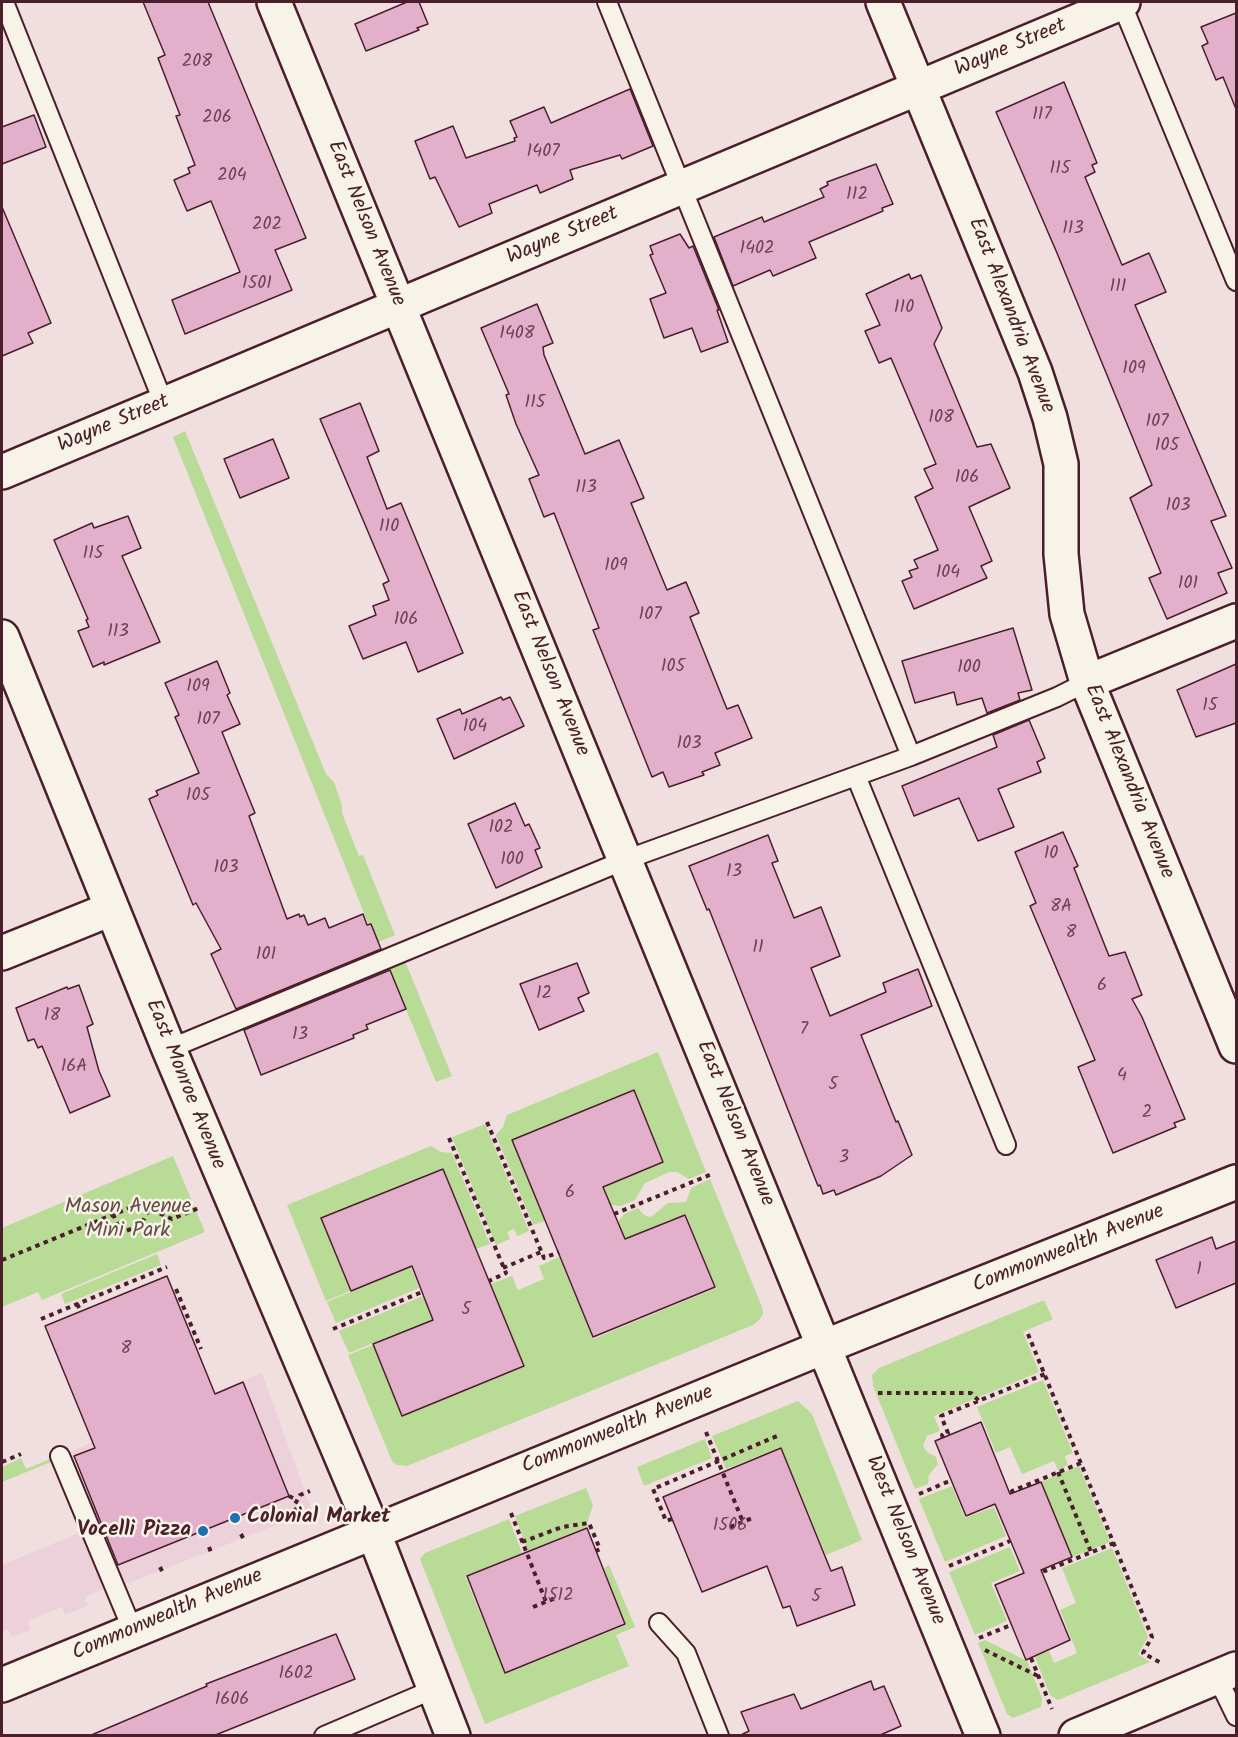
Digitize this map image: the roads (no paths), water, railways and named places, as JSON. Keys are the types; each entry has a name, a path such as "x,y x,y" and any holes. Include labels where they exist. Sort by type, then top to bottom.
{"street":[{"name":"East Nelson Avenue","path":"274,2 826,1346"},
{"name":"East Alexandria Avenue","path":"883,2 1035,372 1050,418 1061,464 1062,554 1066,614 1087,682 1236,1046"},
{"name":"Wayne Street","path":"2,472 1122,2"},
{"path":"1087,682 1236,621"},
{"name":"East Monroe Avenue","path":"2,637 169,1049 373,1531 453,1736"},
{"path":"2,953 111,909"},
{"name":"Commonwealth Avenue","path":"2,1685 826,1346 1236,1182"},
{"name":"West Nelson Avenue","path":"826,1346 983,1736"},
{"path":"1076,1736 1227,1673"}],"lane":[{"path":"4,2 164,404"},
{"path":"607,2 911,756"},
{"path":"1122,2 1236,281"},
{"path":"169,1049 389,949 911,756 1057,697 1087,682"},
{"path":"856,776 1006,1145"},
{"path":"60,1456 133,1630"},
{"path":"659,1623 686,1653 719,1736"},
{"path":"1227,1673 1236,1716"},
{"path":"324,1736 434,1689"}],"place":[{"name":"Colonial Market","path":"235,1518"},
{"name":"Vocelli Pizza","path":"203,1531"}],"park label":[{"name":"Mason Avenue Mini Park","path":"128,1220"}]}
